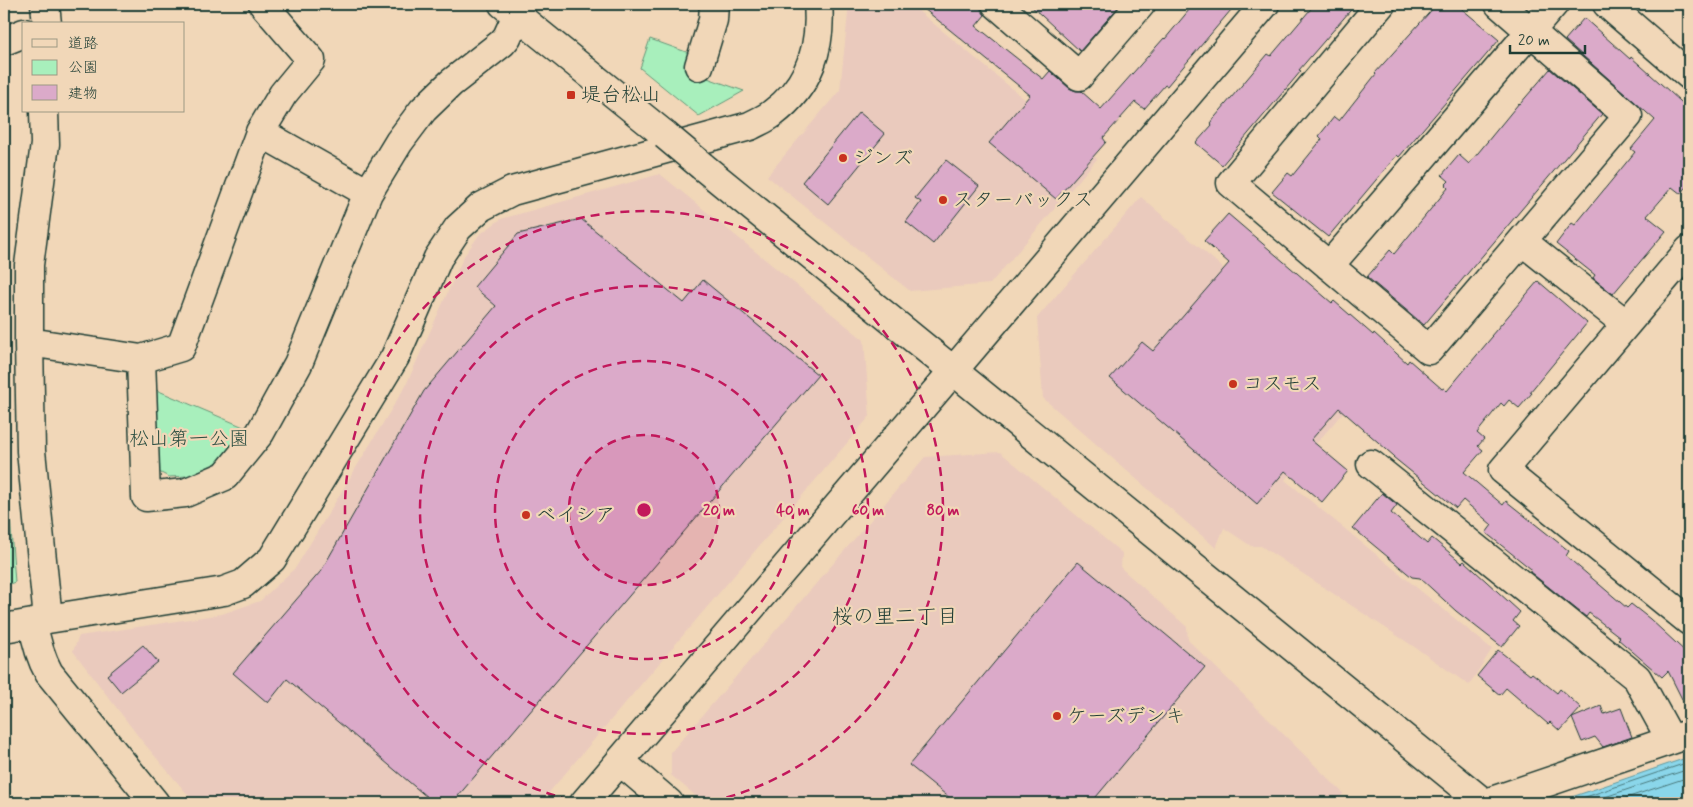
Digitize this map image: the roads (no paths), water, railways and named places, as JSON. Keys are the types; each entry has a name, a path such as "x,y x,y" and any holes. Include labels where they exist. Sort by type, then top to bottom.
{"street":[{"path":"29,342 141,359 181,347 260,132 283,94 311,60 262,4"},
{"path":"699,66 713,20 714,4"},
{"path":"4,628 224,591 243,584 272,559 390,365 438,258 458,228 480,207 512,191 750,126 772,114 795,92 804,80 819,38 818,4"},
{"path":"996,4 1079,76 1140,4"},
{"path":"584,803 1265,4"},
{"path":"1381,4 1231,183 1429,350 1628,116 1499,4"},
{"path":"1329,266 1554,4"},
{"path":"1607,4 1689,75"},
{"path":"141,359 146,497 185,493 226,476 260,434 298,364 368,194 399,142 423,110 451,82 508,37 514,8 702,166 1485,803 1680,737 1637,678 1370,464"},
{"path":"4,42 22,32"},
{"path":"44,112 45,144 29,265 31,451 41,621 37,647 49,673 154,803"},
{"path":"260,132 368,194"},
{"path":"1522,241 1626,324"},
{"path":"1689,250 1503,470 1689,621"},
{"path":"620,761 669,803"}],"water":[{"path":"1689,757 1689,803 1553,803 1557,802"}],"place":[{"name":"堤台松山","path":"571,95"},
{"name":"ジンズ","path":"843,158"},
{"name":"スターバックス","path":"943,200"},
{"name":"コスモス","path":"1233,384"},
{"name":"ベイシア","path":"526,515"},
{"name":"ケーズデンキ","path":"1057,716"}],"district":[{"name":"桜の里二丁目","path":"895,617"}],"park label":[{"name":"松山第一公園","path":"189,439"}]}
